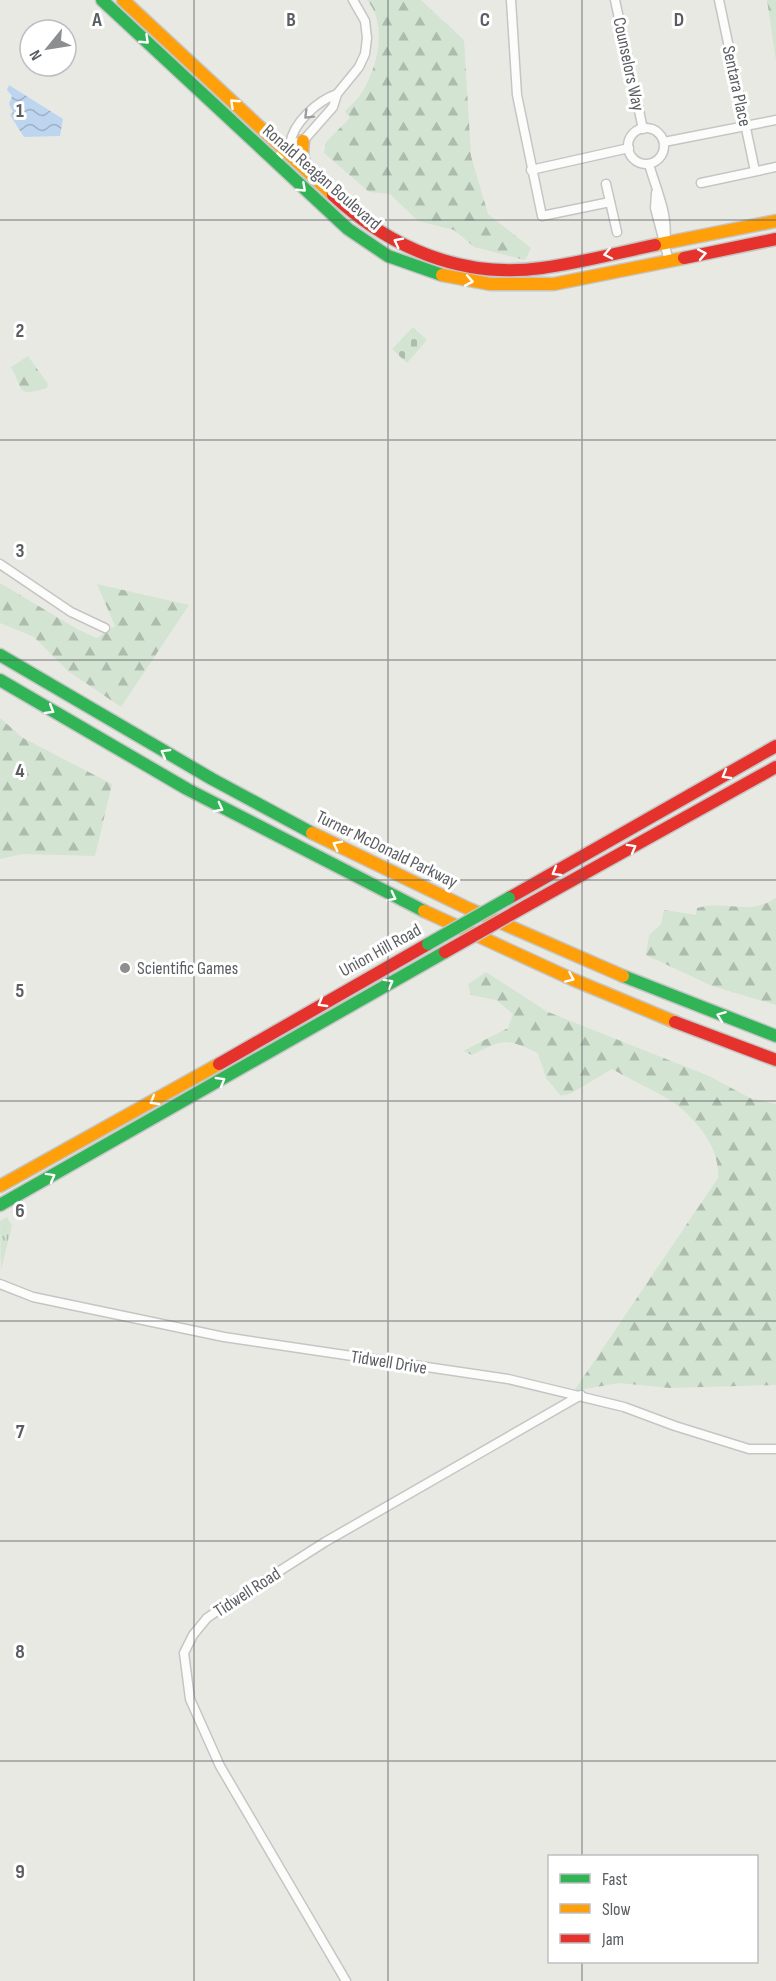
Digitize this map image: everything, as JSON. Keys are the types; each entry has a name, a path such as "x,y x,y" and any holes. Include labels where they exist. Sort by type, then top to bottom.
{"main road":[{"name":"Ronald Reagan Boulevard","path":"102,0 348,229 388,256 441,275 490,284 554,284 776,239"},
{"name":"Ronald Reagan Boulevard","path":"123,0 287,147 306,171 360,220 399,244 451,263 496,270 541,268 776,221"},
{"path":"303,141 302,156 306,171"},
{"name":"Turner McDonald Parkway","path":"0,655 184,764 391,873 612,972 776,1036"},
{"path":"0,680 203,799 410,906 621,1000 776,1060"},
{"name":"Union Hill Road","path":"0,1185 142,1108 776,746"},
{"name":"Union Hill Road","path":"0,1205 526,906 776,767"}],"street":[{"path":"287,147 303,141 333,107 337,94 359,67 365,54 365,21 353,0"},
{"path":"511,0 517,94 542,216 610,202"},
{"name":"Counselors Way","path":"615,0 643,129"},
{"name":"Sentara Place","path":"719,0 755,171"},
{"path":"274,162 287,147 291,132 324,98 337,94"},
{"path":"664,142 776,120"},
{"path":"643,129 657,132 664,142 661,157 649,164 636,161 629,148 632,136 643,129"},
{"path":"531,170 629,148"},
{"path":"649,164 656,193 655,208 660,233 669,261"},
{"path":"701,183 776,167"},
{"path":"606,184 616,232"},
{"path":"0,564 71,612 105,628"},
{"name":"Tidwell Drive","path":"0,1284 33,1297 197,1332 508,1379 624,1407 749,1449 776,1449"},
{"name":"Tidwell Road","path":"346,1981 220,1766 190,1699 184,1653 193,1635 207,1618 226,1605 325,1542 581,1395"}],"green space":[{"path":"367,0 421,0 464,40 471,156 488,214 531,248 525,260 474,247 454,230 418,221 390,194 369,192 324,153 326,142 350,118 345,111 361,94 376,59 379,33 373,10"},
{"path":"767,0 776,0 776,61"},
{"path":"413,327 427,340 407,363 392,349"},
{"path":"28,356 48,384 47,388 30,392 22,390 11,367"},
{"path":"0,583 77,629 97,638 115,626 97,584 189,605 121,707 68,671 34,637 0,623"},
{"path":"0,718 23,738 112,784 95,856 22,854 0,859"},
{"path":"776,898 776,1005 712,986 646,955 649,935 661,924 664,910 696,915 697,908 718,905 755,906"},
{"path":"486,972 548,1012 709,1076 750,1098 776,1104 776,1385 670,1388 619,1383 574,1391 718,1178 716,1158 703,1132 682,1109 612,1069 570,1094 561,1096 546,1078 538,1053 528,1048 505,1042 472,1055 463,1051 508,1028 513,1014 496,1000 471,995 468,984"},
{"path":"7,1217 12,1226 1,1270 0,1221"}],"water":[{"path":"9,85 63,119 60,136 24,137 10,115 13,112 9,104 12,96 7,90"}],"traffic: fast":[{"path":"102,0 348,229 388,256 442,275"},
{"path":"0,655 212,779 312,833"},
{"path":"0,680 187,789 424,911"},
{"path":"428,944 509,898"},
{"path":"0,1205 445,952"},
{"path":"623,976 776,1036"}],"traffic: slow":[{"path":"123,0 333,195"},
{"path":"303,141 302,156 306,169"},
{"path":"655,245 776,221"},
{"path":"442,275 490,284 554,284 684,258"},
{"path":"312,833 465,907 623,976"},
{"path":"424,911 574,980 675,1022"},
{"path":"0,1186 219,1064"}],"traffic: jam":[{"path":"333,195 355,214 403,244 429,256 484,269 542,268 655,245"},
{"path":"684,258 776,239"},
{"path":"509,898 776,746"},
{"path":"526,906 776,767"},
{"path":"445,952 526,906"},
{"path":"219,1064 428,944"},
{"path":"675,1022 776,1060"}],"place":[{"name":"Scientific Games","path":"125,968"}]}
